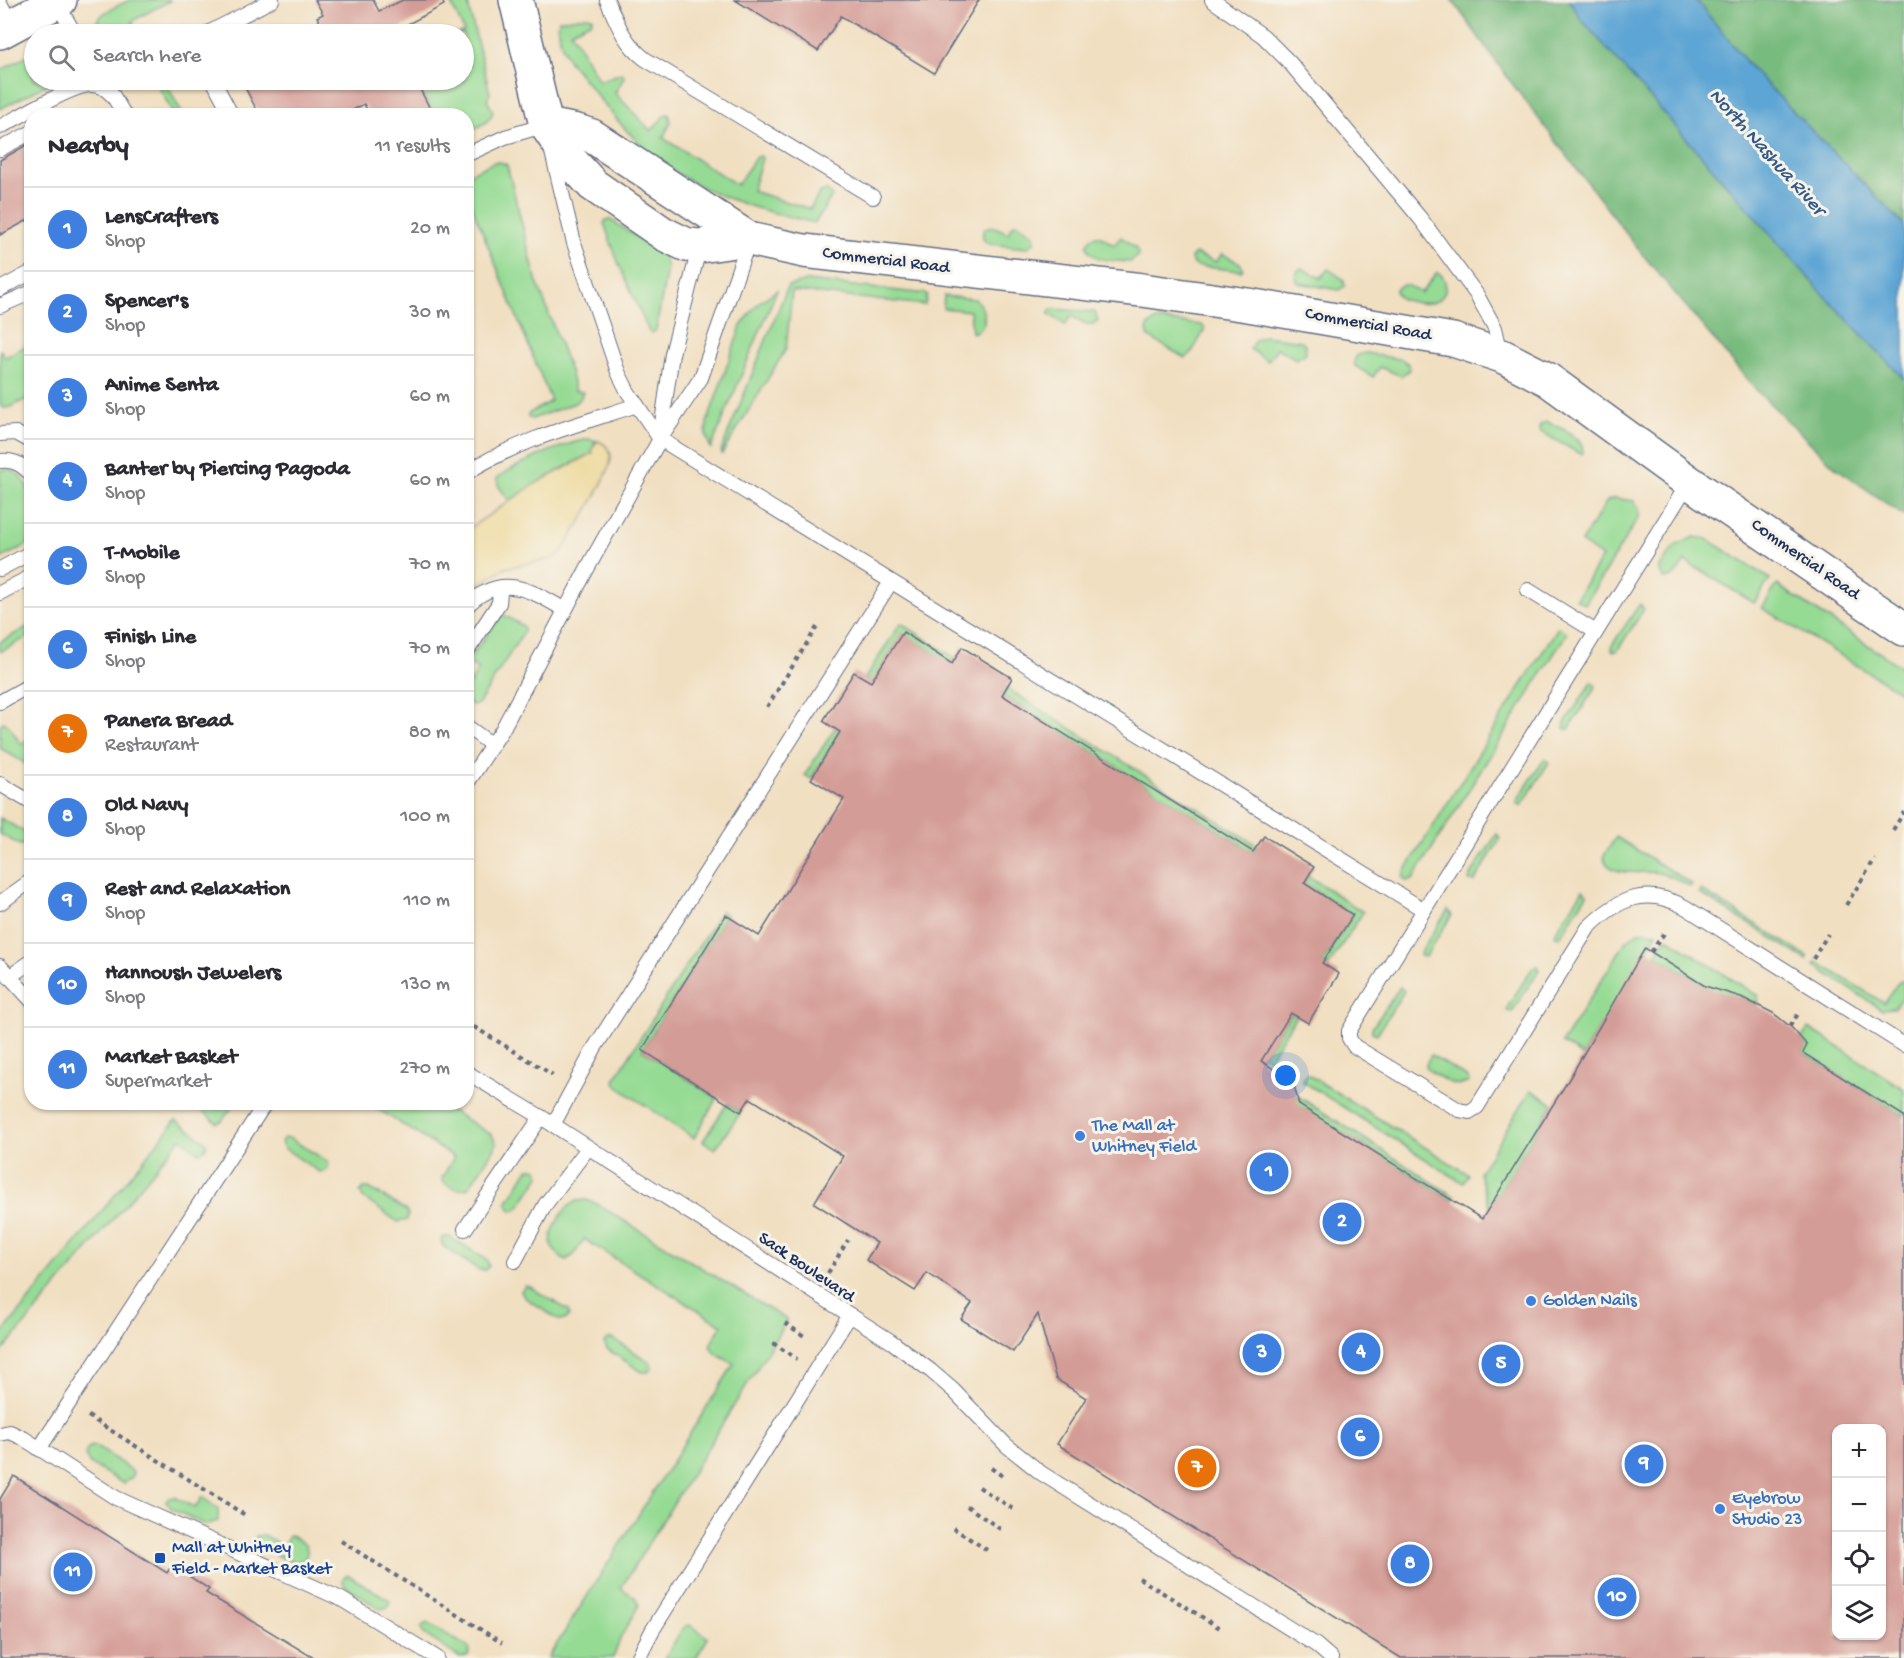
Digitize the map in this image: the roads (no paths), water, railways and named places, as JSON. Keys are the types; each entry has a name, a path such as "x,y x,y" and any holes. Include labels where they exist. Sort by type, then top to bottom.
{"street":[{"path":"516,0 546,125"},
{"path":"4,21 58,1"},
{"name":"Commercial Road","path":"546,125 592,136 671,189 704,229 804,251 1142,290 1248,305 1453,340 1502,356 1547,379 1689,482 1904,629"}],"lane":[{"path":"222,24 255,4 272,0"},
{"path":"607,0 622,35 633,50 645,59 873,197"},
{"path":"1212,0 1263,36 1290,63 1420,218 1486,309 1495,328 1502,356"},
{"path":"58,1 70,24"},
{"path":"36,108 72,90"},
{"path":"107,90 112,95"},
{"path":"109,90 120,108"},
{"path":"218,90 228,108"},
{"path":"0,127 24,114"},
{"path":"474,151 505,137 546,125 574,243 618,372 660,440 1424,910"},
{"path":"0,149 24,136"},
{"path":"660,440 674,343 704,229"},
{"path":"474,773 492,745 660,440 701,378 749,239"},
{"path":"0,289 24,276"},
{"path":"0,306 24,296"},
{"path":"474,468 534,440 637,405"},
{"path":"0,425 24,438"},
{"path":"0,434 16,433"},
{"path":"0,461 12,460 24,468"},
{"path":"1689,482 1349,1031 1349,1038 1354,1046 1459,1110 1469,1112 1476,1107 1588,928 1610,909 1629,898 1642,896 1670,899 1685,907 1903,1043"},
{"path":"0,569 24,556"},
{"path":"0,592 24,580"},
{"path":"465,1229 547,1121 891,582"},
{"path":"474,600 496,589 511,586 522,587 566,610"},
{"path":"474,641 499,603 500,592 496,589"},
{"path":"1528,590 1596,632"},
{"path":"0,702 24,688"},
{"path":"474,732 492,745"},
{"path":"0,784 24,798"},
{"path":"0,903 24,886"},
{"path":"0,966 24,993"},
{"path":"9,977 24,967"},
{"name":"Sack Boulevard","path":"474,1077 850,1315 638,1658"},
{"path":"39,1449 261,1110"},
{"path":"515,1261 545,1205 588,1148"},
{"path":"850,1315 892,1341 931,1371 953,1390 1006,1445 1041,1473 1316,1645 1331,1658"},
{"path":"0,1434 10,1432 116,1498 341,1599 437,1658"}],"water":[{"name":"North Nashua River","path":"1569,0 1696,0 1753,70 1904,225 1904,379 1824,295 1581,19"}],"place":[{"name":"The Mall at Whitney Field","path":"1080,1136"},
{"name":"LensCrafters","path":"1269,1172"},
{"name":"Spencer's","path":"1342,1222"},
{"name":"Golden Nails","path":"1531,1301"},
{"name":"Banter by Piercing Pagoda","path":"1361,1352"},
{"name":"Anime Senta","path":"1262,1353"},
{"name":"T-Mobile","path":"1501,1364"},
{"name":"Finish Line","path":"1360,1437"},
{"name":"Rest and Relaxation","path":"1644,1464"},
{"name":"Panera Bread","path":"1197,1468"},
{"name":"Eyebrow Studio 23","path":"1720,1509"},
{"name":"Mall at Whitney Field - Market Basket","path":"160,1558"},
{"name":"Old Navy","path":"1410,1564"},
{"name":"Market Basket","path":"73,1572"},
{"name":"Hannoush Jewelers","path":"1617,1597"}]}
